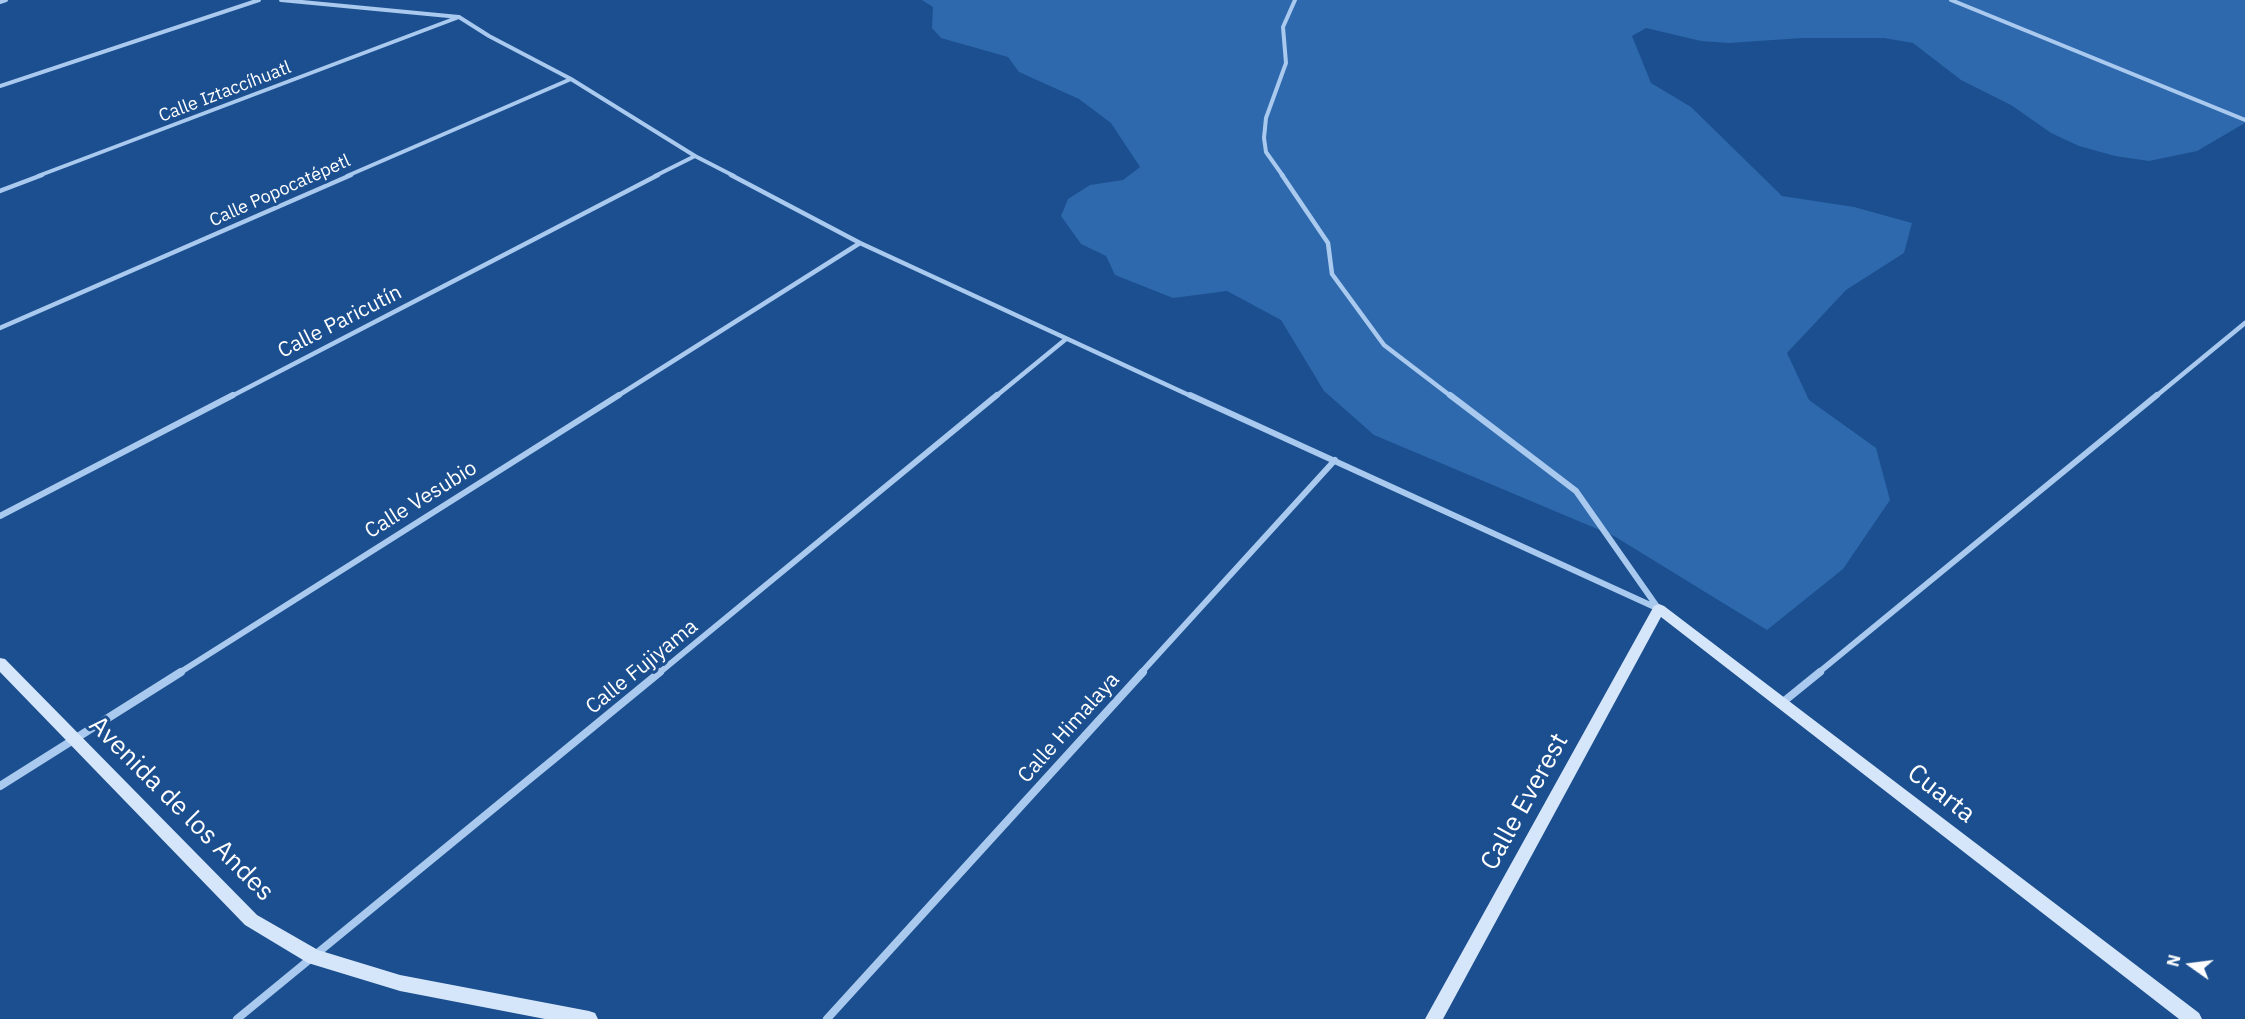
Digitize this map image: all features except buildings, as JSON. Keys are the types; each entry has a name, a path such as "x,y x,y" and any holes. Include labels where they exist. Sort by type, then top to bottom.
{"street":[{"path":"0,2 6,0"},
{"path":"0,86 259,0"},
{"path":"281,0 444,14 459,18 571,79 695,156 860,243 1659,609"},
{"path":"1295,0 1283,27 1286,63 1266,118 1264,138 1266,152 1328,243 1332,274 1384,345 1576,491 1659,609"},
{"path":"1951,0 2245,120"},
{"name":"Calle Iztaccíhuatl","path":"0,191 459,18"},
{"name":"Calle Popocatépetl","path":"0,328 571,79"},
{"name":"Calle Paricutín","path":"0,516 695,156"},
{"name":"Calle Vesubio","path":"0,786 860,243"},
{"path":"1783,702 2245,322"},
{"name":"Calle Fujiyama","path":"237,1019 1066,339"},
{"name":"Calle Himalaya","path":"827,1019 1335,460"},
{"name":"Cuarta","path":"1659,609 2193,1019"},
{"name":"Calle Everest","path":"1434,1019 1659,609"},
{"name":"Avenida de los Andes","path":"0,663 251,920 314,957 400,982 590,1019"}],"shaded area":[{"path":"922,0 2245,0 2245,123 2197,151 2149,161 2115,156 2079,146 2051,133 2011,105 1961,80 1913,43 1884,38 1802,38 1729,43 1701,41 1646,28 1632,36 1651,83 1691,107 1782,196 1854,207 1912,223 1904,253 1846,290 1787,353 1809,400 1876,448 1890,500 1843,569 1767,630 1614,536 1374,435 1324,391 1281,320 1227,291 1173,298 1115,275 1106,256 1081,244 1061,216 1068,199 1090,185 1123,180 1140,167 1111,123 1079,99 1019,72 1008,57 941,38 932,28 933,7"}]}
